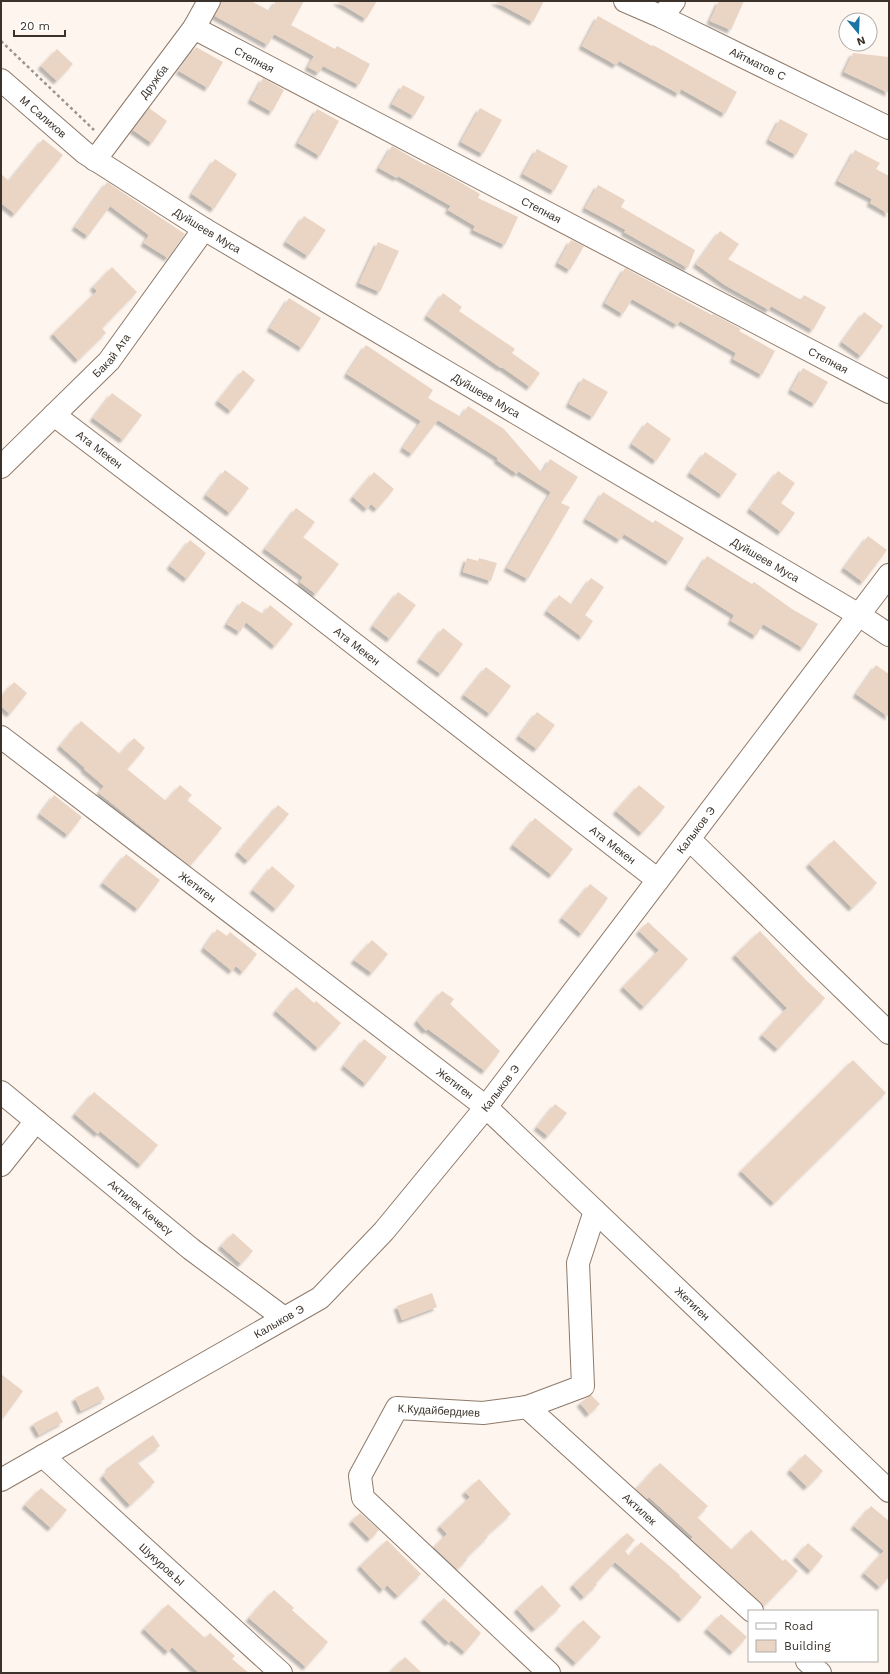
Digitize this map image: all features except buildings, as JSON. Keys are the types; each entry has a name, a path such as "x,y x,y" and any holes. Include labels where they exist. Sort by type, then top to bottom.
{"street":[{"name":"Дружба","path":"96,152 194,28 209,1"},
{"name":"Айтматов С","path":"626,1 668,9 889,128"},
{"name":"Степная","path":"194,28 889,392"},
{"name":"М Салихов","path":"1,80 96,152"},
{"name":"Дуйшеев Муса","path":"96,152 204,229 859,615 889,635"},
{"name":"Бакай Ата","path":"1,467 108,362 204,229"},
{"name":"Ата Мекен","path":"54,415 301,603 658,880"},
{"name":"Калыков Э","path":"2,1477 43,1456 320,1298 379,1236 486,1107 889,575"},
{"name":"Жетиген","path":"1,737 486,1107 889,1491"},
{"path":"689,839 889,1033"},
{"name":"Актилек Көчөсү","path":"1,1092 191,1249 284,1318"},
{"path":"1,1165 36,1121"},
{"name":"К.Кудайбердиев","path":"549,1673 363,1498 360,1476 397,1408 483,1413 527,1408 583,1386 578,1263 595,1210"},
{"name":"Актилек","path":"527,1408 751,1610"},
{"name":"Шукуров.Ы","path":"43,1456 281,1673"},
{"path":"808,1662 820,1673"}],"path":[{"path":"1,42 96,152"}]}
